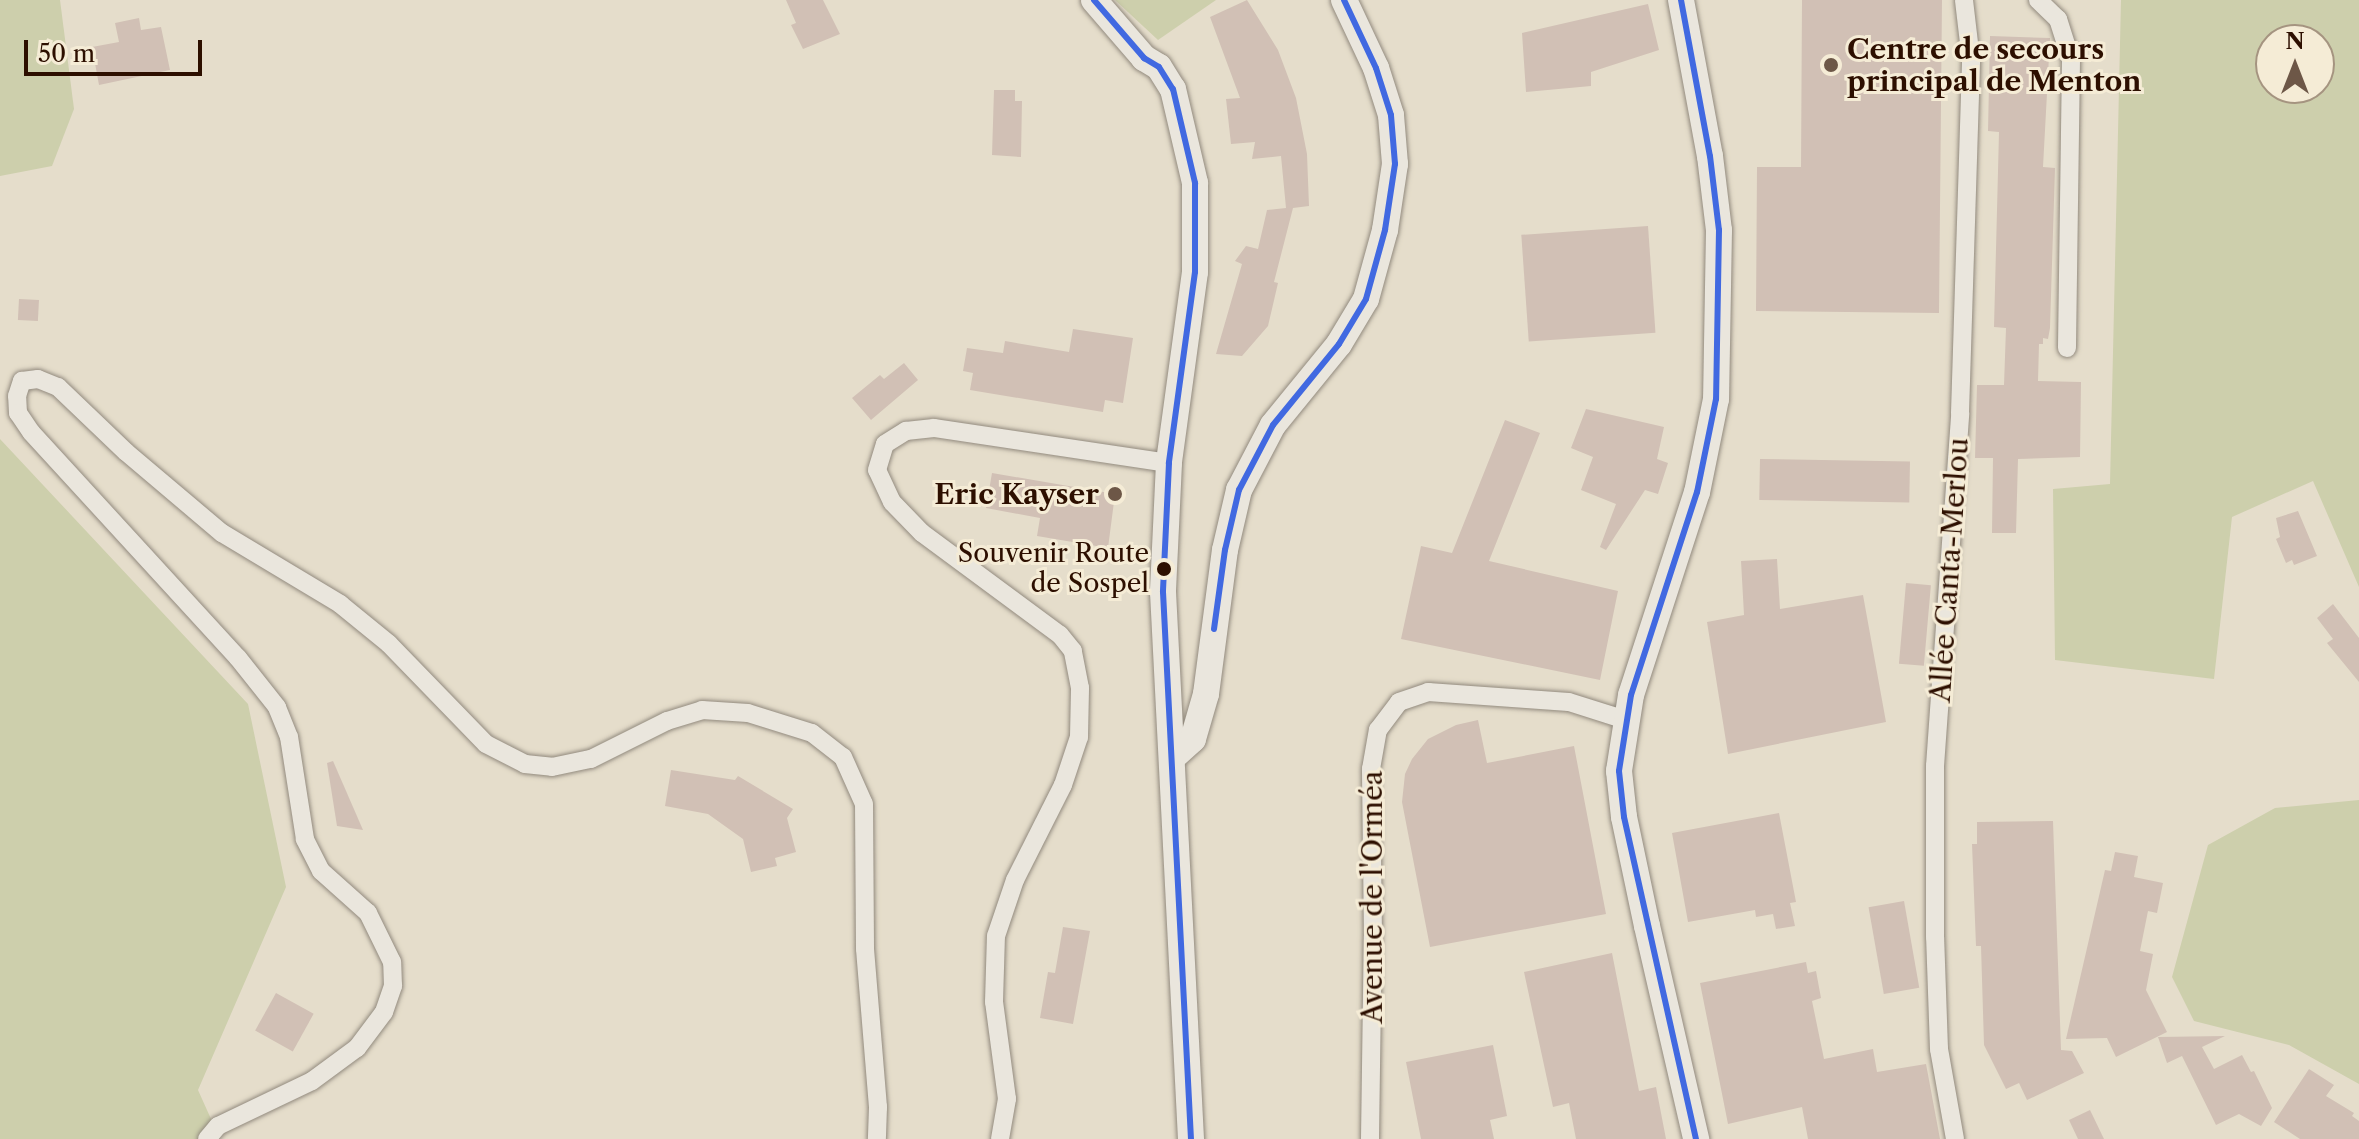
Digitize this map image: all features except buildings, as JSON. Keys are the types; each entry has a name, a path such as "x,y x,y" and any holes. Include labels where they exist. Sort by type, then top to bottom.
{"street":[{"path":"1094,0 1144,58 1159,67 1173,89 1195,183 1195,272 1162,462 1165,759 1191,1139"},
{"path":"1165,759 1193,739 1206,694 1225,550 1239,490 1273,425 1339,344 1366,299 1385,230 1395,164 1391,115 1376,68 1344,0"},
{"path":"1681,0 1710,156 1719,230 1716,399 1713,427 1697,492 1626,720 1619,771 1624,817 1696,1139"},
{"name":"Allée Canta-Merlou","path":"1955,1139 1939,1049 1935,937 1935,766 1961,397 1971,60 1964,0"},
{"path":"2038,0 2058,19 2071,60 2067,348"},
{"path":"207,1139 218,1126 312,1081 357,1048 384,1012 393,986 392,962 368,913 321,871 305,839 289,737 277,707 238,658 31,432 18,413 17,396 22,381 38,379 58,387 114,442 222,533 340,604 389,644 486,744 525,764 552,767 591,759 667,721 702,710 748,713 812,733 843,757 864,804 865,949 877,1139"},
{"path":"1000,1139 1007,1099 994,1002 996,936 1015,880 1067,773 1079,737 1080,688 1073,651 1060,635 922,533 892,502 877,470 885,444 906,431 934,428 1162,462"},
{"name":"Avenue de l'Orméa","path":"1370,1139 1373,963 1371,769 1378,730 1399,702 1428,692 1569,702 1626,720"}],"green space":[{"path":"0,0 60,0 74,109 52,166 0,176"},
{"path":"1115,0 1216,0 1158,40"},
{"path":"2121,0 2359,0 2359,587 2313,481 2232,517 2214,679 2055,660 2053,489 2110,484"},
{"path":"0,439 248,704 286,887 198,1090 220,1139 0,1139"},
{"path":"2359,800 2359,1084 2289,1045 2194,1021 2172,977 2208,845 2275,808"}],"transit line":[{"path":"1094,0 1144,58 1159,67 1173,89 1195,183 1195,272 1169,463 1163,592 1191,1139"},
{"path":"1214,629 1225,550 1239,490 1273,425 1339,344 1366,299 1385,230 1395,164 1391,115 1376,68 1344,0"},
{"path":"1681,0 1710,156 1719,230 1716,399 1697,492 1631,695 1619,771 1624,817 1696,1139"}],"place":[{"name":"Centre de secours principal de Menton","path":"1831,65"},
{"name":"Eric Kayser","path":"1115,494"},
{"name":"Souvenir Route de Sospel","path":"1164,569"}]}
